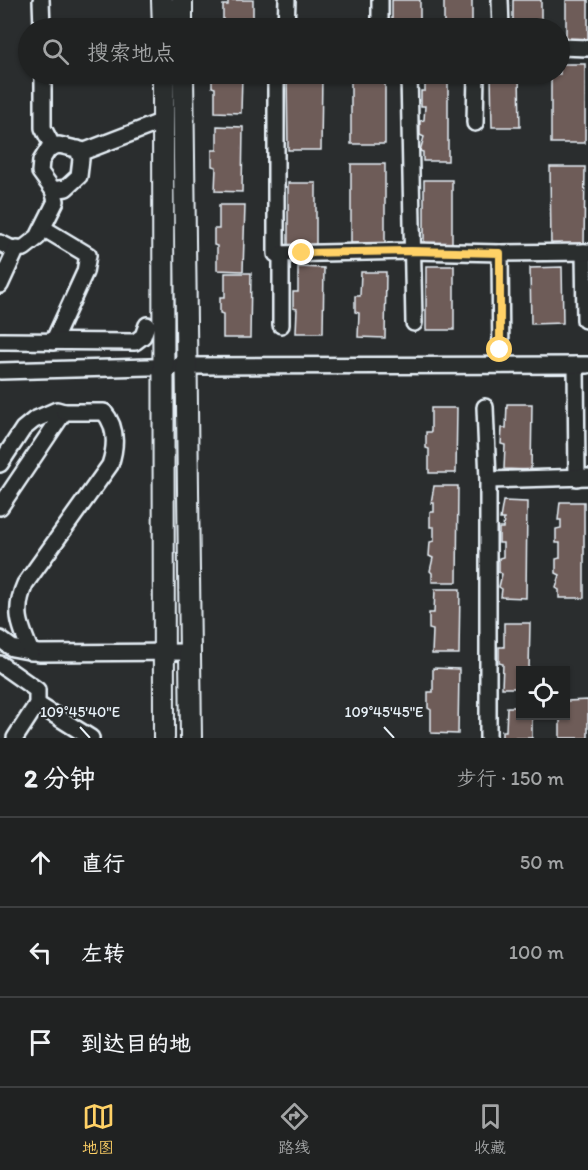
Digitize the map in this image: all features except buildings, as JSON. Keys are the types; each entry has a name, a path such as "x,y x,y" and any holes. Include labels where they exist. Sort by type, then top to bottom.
{"street":[{"path":"41,0 42,18"},
{"path":"162,0 163,18"},
{"path":"182,0 182,18"},
{"path":"286,18 287,0"},
{"path":"380,0 380,18"},
{"path":"500,0 501,18"},
{"path":"570,48 588,48"},
{"path":"43,84 43,128 53,147"},
{"path":"163,84 164,738"},
{"path":"183,84 191,738"},
{"path":"276,84 276,254 411,251 586,252 585,320"},
{"path":"409,84 414,323"},
{"path":"475,123 476,84"},
{"path":"0,243 12,249 24,248 38,237 43,228 56,201 53,190 40,172 41,161 49,148 58,145 85,151 163,121"},
{"path":"53,190 66,188 79,176 81,159 78,149"},
{"path":"43,228 88,255 85,272 53,342"},
{"path":"0,285 17,248"},
{"path":"500,253 501,365"},
{"path":"280,254 281,325"},
{"path":"0,342 135,342 143,336 147,325"},
{"path":"0,370 186,366 582,365 582,478 488,480"},
{"path":"485,407 488,480 488,738"},
{"path":"0,464 23,429 34,420 57,410 104,412 111,420 116,447 110,465 25,585 18,600 21,626 31,652"},
{"path":"0,507 64,412"},
{"path":"4,648 31,652 190,652"},
{"path":"0,664 37,690 37,704 15,738"},
{"path":"37,704 91,738"}],"route":[{"path":"302,253 411,251 500,253 500,350"}]}
